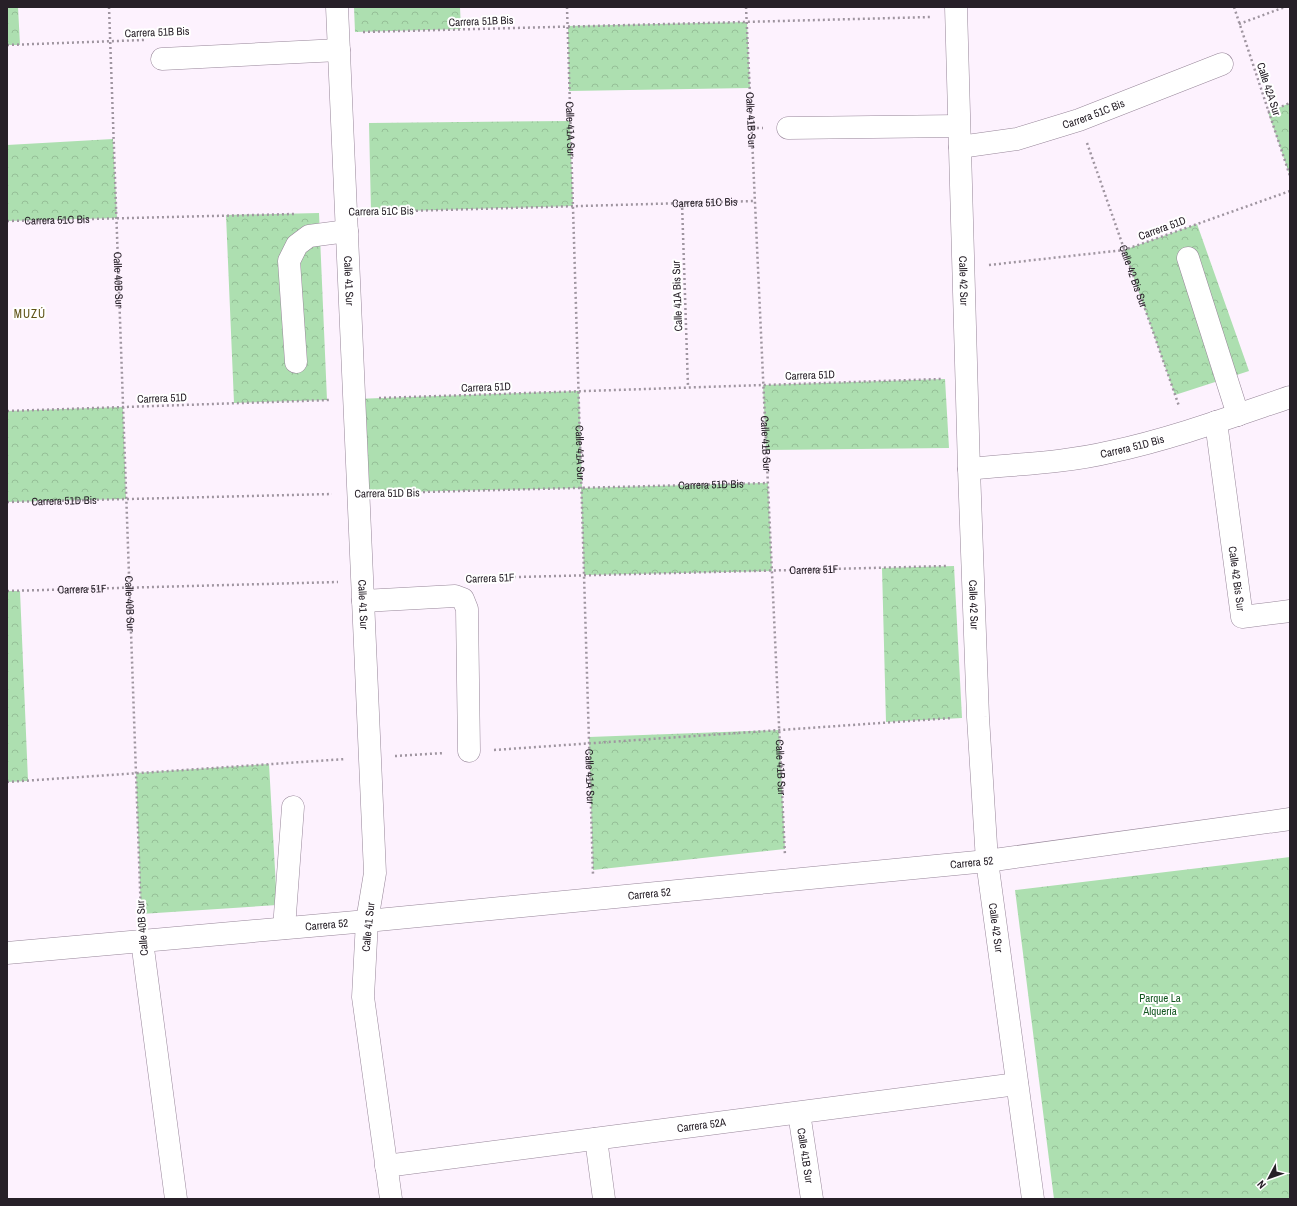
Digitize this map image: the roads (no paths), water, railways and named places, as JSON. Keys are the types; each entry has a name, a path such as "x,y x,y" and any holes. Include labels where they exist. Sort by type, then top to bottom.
{"street":[{"name":"Calle 41 Sur","path":"337,7 375,873 367,921 363,997 391,1199"},
{"name":"Calle 42 Sur","path":"956,11 968,469 978,717 987,861 1033,1199"},
{"path":"162,59 339,41"},
{"name":"Carrera 51C Bis","path":"788,128 1017,139 1079,120 1222,64"},
{"path":"296,362 289,261 297,245 309,236 346,222"},
{"path":"1188,258 1238,415"},
{"name":"Carrera 51D Bis","path":"968,469 1048,462 1110,452 1188,431 1290,397"},
{"name":"Calle 42 Bis Sur","path":"1216,422 1242,617 1290,611"},
{"path":"362,591 455,596 463,599 466,609 469,751"},
{"path":"284,928 293,807"},
{"name":"Carrera 52","path":"7,953 367,921 987,861 1290,819"},
{"name":"Calle 40B Sur","path":"142,941 176,1199"},
{"name":"Carrera 52A","path":"386,1166 1017,1084"},
{"name":"Calle 41B Sur","path":"799,1113 812,1199"},
{"path":"596,1139 604,1199"}],"district":[{"name":"MUZÚ","path":"30,314"}],"park label":[{"name":"Parque La Alquería","path":"1160,1004"}]}
